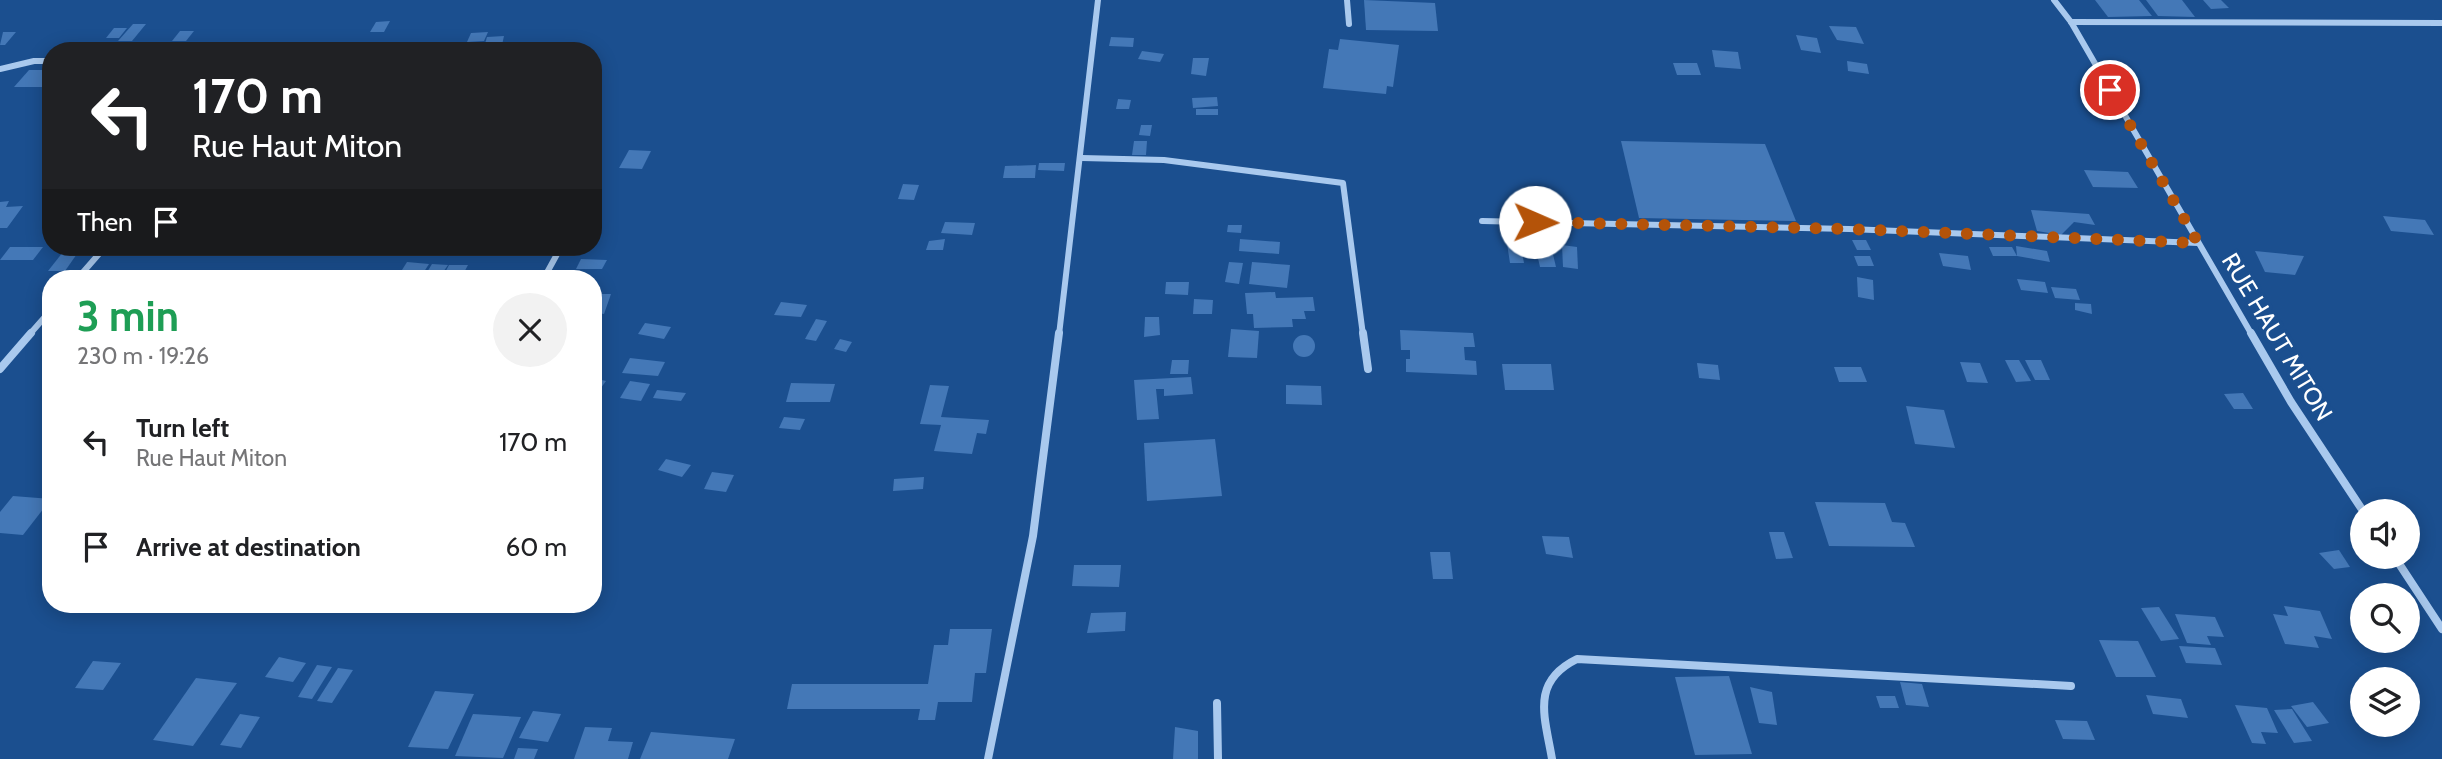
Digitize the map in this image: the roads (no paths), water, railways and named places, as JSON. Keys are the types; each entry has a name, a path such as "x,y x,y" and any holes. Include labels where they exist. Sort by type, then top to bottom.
{"street":[{"path":"988,759 1033,536 1082,158 1098,0"},
{"path":"1347,0 1349,24"},
{"name":"RUE HAUT MITON","path":"2054,0 2071,22 2291,402 2355,499"},
{"path":"2071,22 2442,23"},
{"path":"0,69 42,61"},
{"path":"1082,158 1164,160 1343,183 1368,369"},
{"path":"1482,221 1849,229 2198,243"},
{"path":"85,270 97,256"},
{"path":"0,369 42,320"},
{"path":"2403,569 2442,629"},
{"path":"1552,759 1542,697 1548,682 1561,664 1577,659 2071,686"},
{"path":"1217,703 1219,759"}]}
